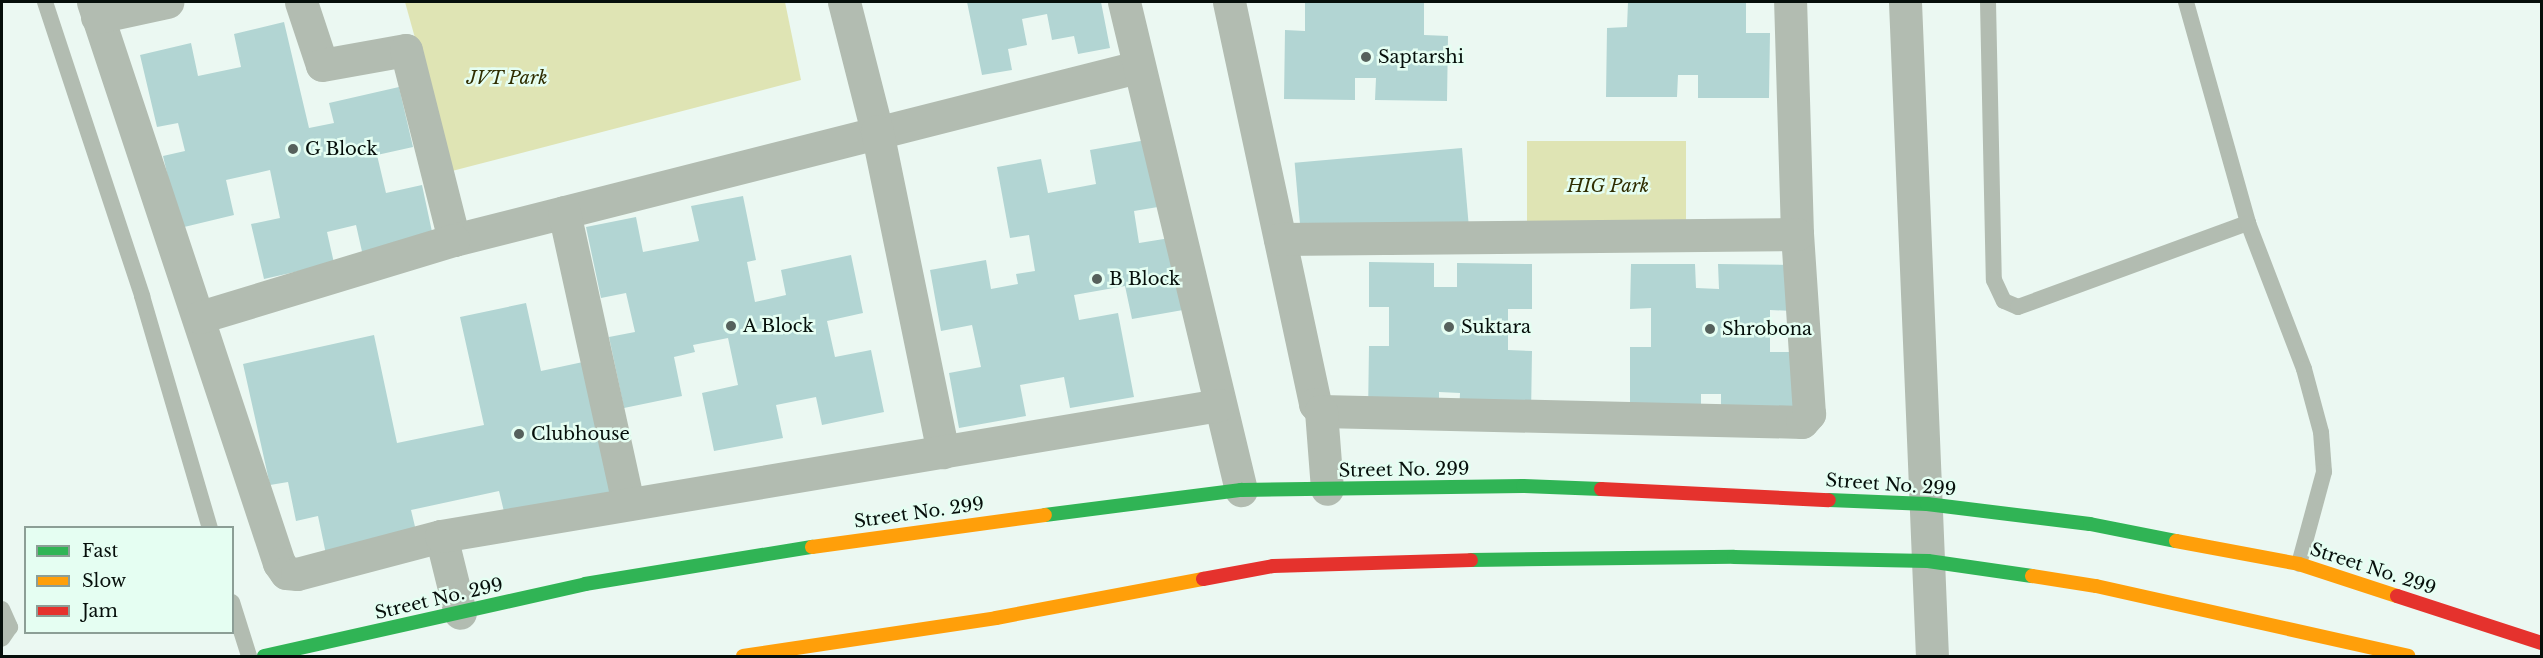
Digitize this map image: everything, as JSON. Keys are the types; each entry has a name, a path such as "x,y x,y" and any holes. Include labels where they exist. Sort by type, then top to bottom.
{"street":[{"path":"167,2 95,9 200,317 279,563 286,573 297,574 441,536 1219,405"},
{"path":"301,2 322,65 406,50 454,240"},
{"path":"844,2 877,131 943,452"},
{"path":"1124,2 1137,67 1241,490"},
{"path":"1229,2 1315,404 1321,411 1327,489"},
{"path":"1321,411 1802,422 1809,414 1797,234 1790,2"},
{"path":"1905,2 1932,657"},
{"path":"200,317 454,240 1137,67"},
{"path":"564,212 628,504"},
{"path":"1280,239 1797,234"},
{"name":"Street No. 299","path":"264,657 585,584 881,536 1241,490 1523,486 1927,504 2090,524 2299,564 2541,643"},
{"path":"441,536 460,613"},
{"path":"744,657 996,618 1274,566 1525,558 1928,561 2096,586 2408,657"}],"lane":[{"path":"45,2 142,296 209,526"},
{"path":"1988,2 1994,280 2004,301 2018,307 2248,223"},
{"path":"2186,2 2248,223 2304,369 2321,432 2324,472 2299,564"},
{"path":"234,608 249,657"},
{"path":"2,609 10,627 2,639"}],"green space":[{"name":"JVT Park","path":"405,2 785,2 801,80 452,171"},
{"name":"HIG Park","path":"1527,141 1686,141 1686,230 1527,230"}],"building":[{"path":"967,2 1101,2 1110,48 1078,54 1074,36 1052,40 1047,14 1022,19 1027,45 1008,49 1012,70 982,75"},
{"name":"Saptarshi","path":"1305,2 1424,2 1424,35 1448,36 1447,101 1375,100 1376,78 1355,78 1355,100 1284,99 1285,30 1305,31"},
{"path":"1628,2 1746,2 1746,33 1770,33 1769,98 1698,98 1698,75 1678,75 1677,97 1606,97 1607,28 1627,27"},
{"name":"G Block","path":"284,22 309,128 334,123 329,103 399,87 413,147 377,155 386,193 422,185 434,241 363,256 356,225 327,232 334,263 264,279 251,224 280,218 270,170 226,180 234,215 180,228 163,156 185,151 178,123 157,127 140,55 191,43 198,76 241,67 234,34"},
{"name":"B Block","path":"1152,139 1164,206 1134,211 1139,243 1170,238 1183,310 1132,319 1125,286 1074,295 1079,320 1118,313 1134,397 1070,408 1064,377 1020,385 1026,416 959,428 949,373 981,367 972,325 941,331 930,270 986,260 991,289 1018,284 1016,274 1035,271 1029,235 1010,238 997,167 1041,159 1048,193 1096,184 1090,150"},
{"path":"1462,148 1469,232 1302,246 1295,163"},
{"name":"A Block","path":"743,196 756,260 747,262 755,302 786,295 781,270 851,255 863,313 827,321 835,357 871,350 884,412 822,425 816,397 776,405 783,438 714,451 702,393 738,385 728,338 693,345 695,352 674,357 682,396 624,408 609,337 635,332 626,293 601,298 586,227 636,217 643,252 699,241 691,206"},
{"name":"Suktara","path":"1369,262 1434,263 1434,287 1457,287 1457,263 1532,264 1532,309 1508,309 1508,350 1532,351 1531,416 1459,415 1460,393 1439,392 1439,415 1368,415 1369,346 1389,346 1389,307 1369,307"},
{"name":"Shrobona","path":"1631,264 1695,264 1696,288 1719,289 1718,264 1794,265 1793,311 1770,310 1770,352 1793,352 1793,417 1721,417 1721,394 1701,394 1701,416 1630,416 1630,347 1651,347 1651,308 1630,309"},
{"name":"Clubhouse","path":"526,303 541,371 583,362 612,498 506,520 499,491 411,510 418,539 327,559 318,516 296,521 288,482 270,485 243,364 374,335 397,443 484,425 460,317"}],"traffic: fast":[{"path":"1045,515 1241,490 1523,486 1601,489"},
{"path":"1829,500 1927,504 2090,524 2176,541"},
{"path":"264,656 585,584 812,547"},
{"path":"1471,560 1734,557 1928,561 2032,576"}],"traffic: slow":[{"path":"812,547 1045,515"},
{"path":"2176,541 2299,564 2397,596"},
{"path":"2032,576 2096,586 2408,656"},
{"path":"743,656 996,618 1203,579"}],"traffic: jam":[{"path":"1601,489 1829,500"},
{"path":"1203,579 1273,566 1471,560"},
{"path":"2397,596 2542,643"}],"place":[{"name":"Saptarshi","path":"1366,57"},
{"name":"G Block","path":"293,149"},
{"name":"B Block","path":"1097,279"},
{"name":"A Block","path":"731,326"},
{"name":"Suktara","path":"1449,327"},
{"name":"Shrobona","path":"1710,329"},
{"name":"Clubhouse","path":"519,434"}]}
